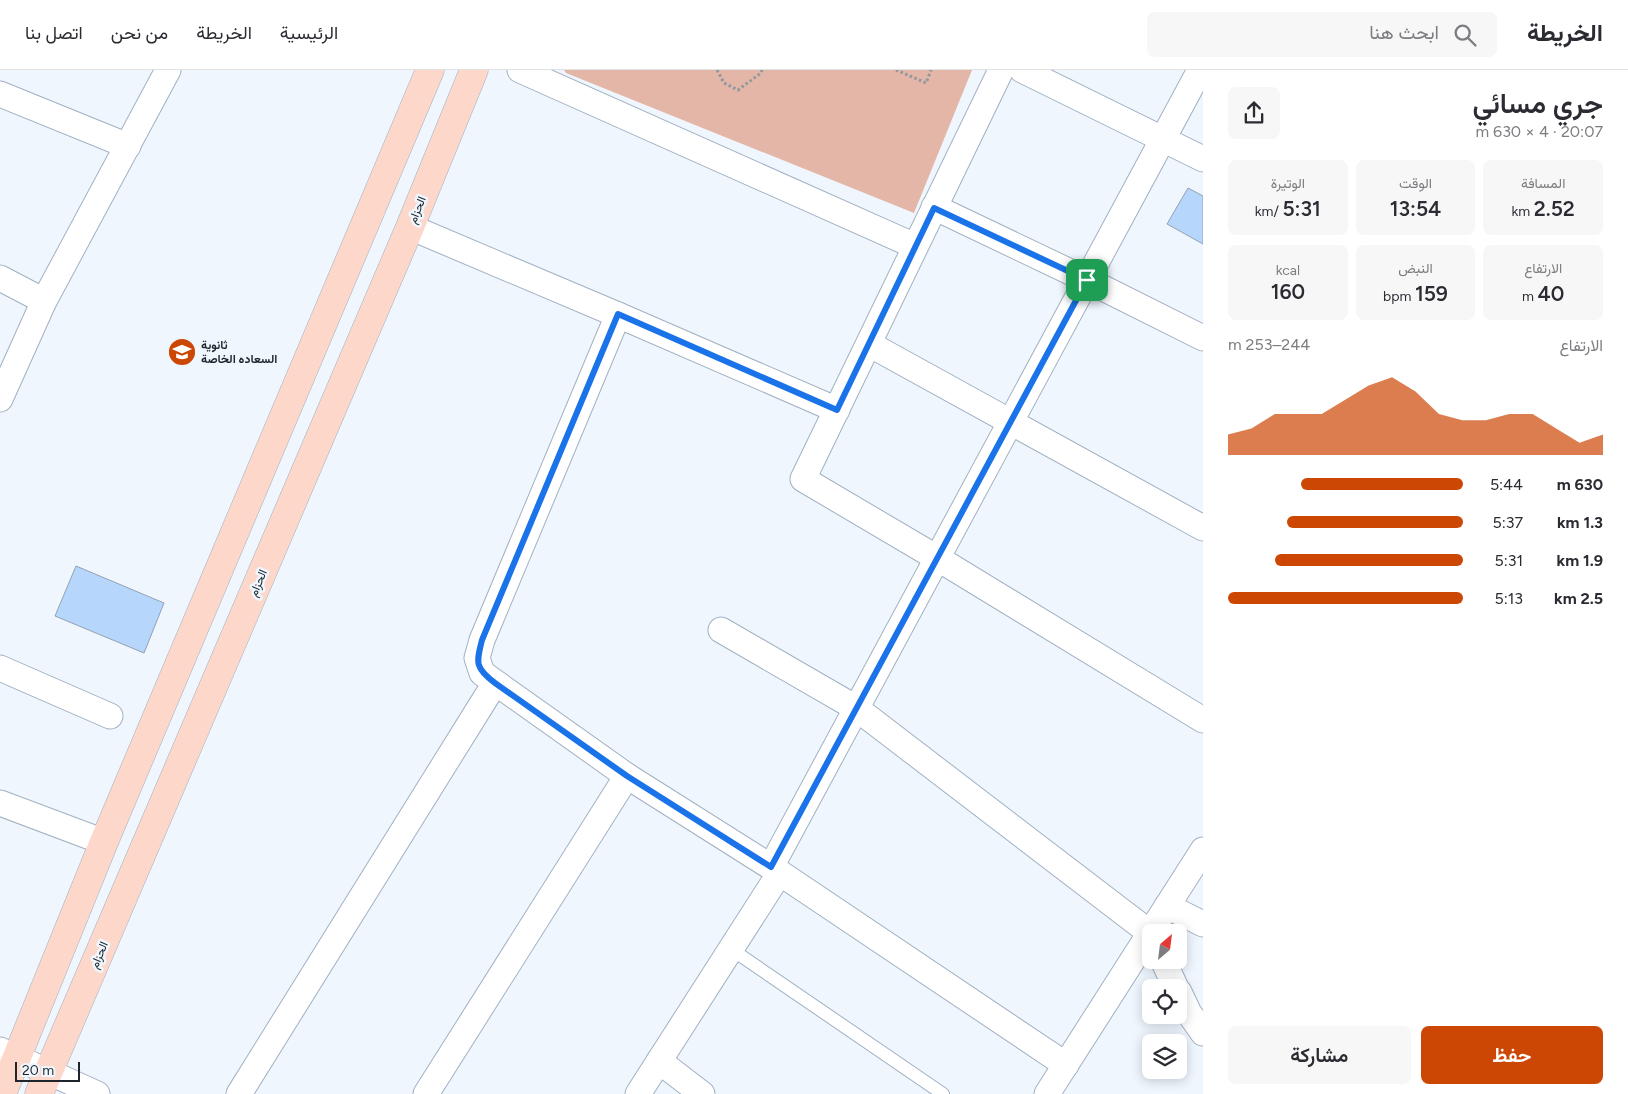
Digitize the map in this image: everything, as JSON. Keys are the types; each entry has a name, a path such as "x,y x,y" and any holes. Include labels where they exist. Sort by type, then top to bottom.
{"main road":[{"path":"2,1094 8,1054 104,842 430,70"},
{"name":"الحزام","path":"44,1083 410,227 474,70"}],"street":[{"path":"0,399 44,301 168,70"},
{"path":"520,70 914,246"},
{"path":"1001,70 914,246 803,480 937,558 1203,720"},
{"path":"1022,70 1203,159"},
{"path":"638,1094 730,949 775,870 856,708 1200,70"},
{"path":"0,94 128,146"},
{"path":"934,208 1087,280 1203,338"},
{"path":"410,227 618,314 837,410"},
{"path":"0,278 44,301"},
{"path":"618,314 482,640 477,658 482,673 627,776 775,870 1066,1065"},
{"path":"869,344 1203,528"},
{"path":"721,630 856,708 1142,928"},
{"path":"0,668 110,716"},
{"path":"239,1094 495,683"},
{"path":"426,1094 627,776"},
{"path":"0,803 104,842"},
{"path":"1157,924 1203,850"},
{"path":"1167,906 1203,924"},
{"path":"1050,1092 1142,949"},
{"path":"1187,1009 1203,1033"},
{"path":"8,1054 44,1083 97,1094"},
{"path":"659,1061 702,1094"}],"lane":[{"path":"730,949 943,1094"}],"path":[{"path":"717,70 724,83 738,90 761,73 762,70"},
{"path":"896,70 926,83 931,70"}],"shaded area":[{"path":"564,70 972,70 914,213 566,73"}],"building":[{"path":"1188,188 1203,196 1203,244 1167,224"},
{"path":"76,566 164,603 144,653 55,616"}],"place":[{"name":"ثانوية السعاده الخاصة","path":"182,352"}],"route":[{"path":"934,208 1087,280 771,867 627,776 482,673 477,658 482,640 618,314 837,410 914,246 934,208"}]}
